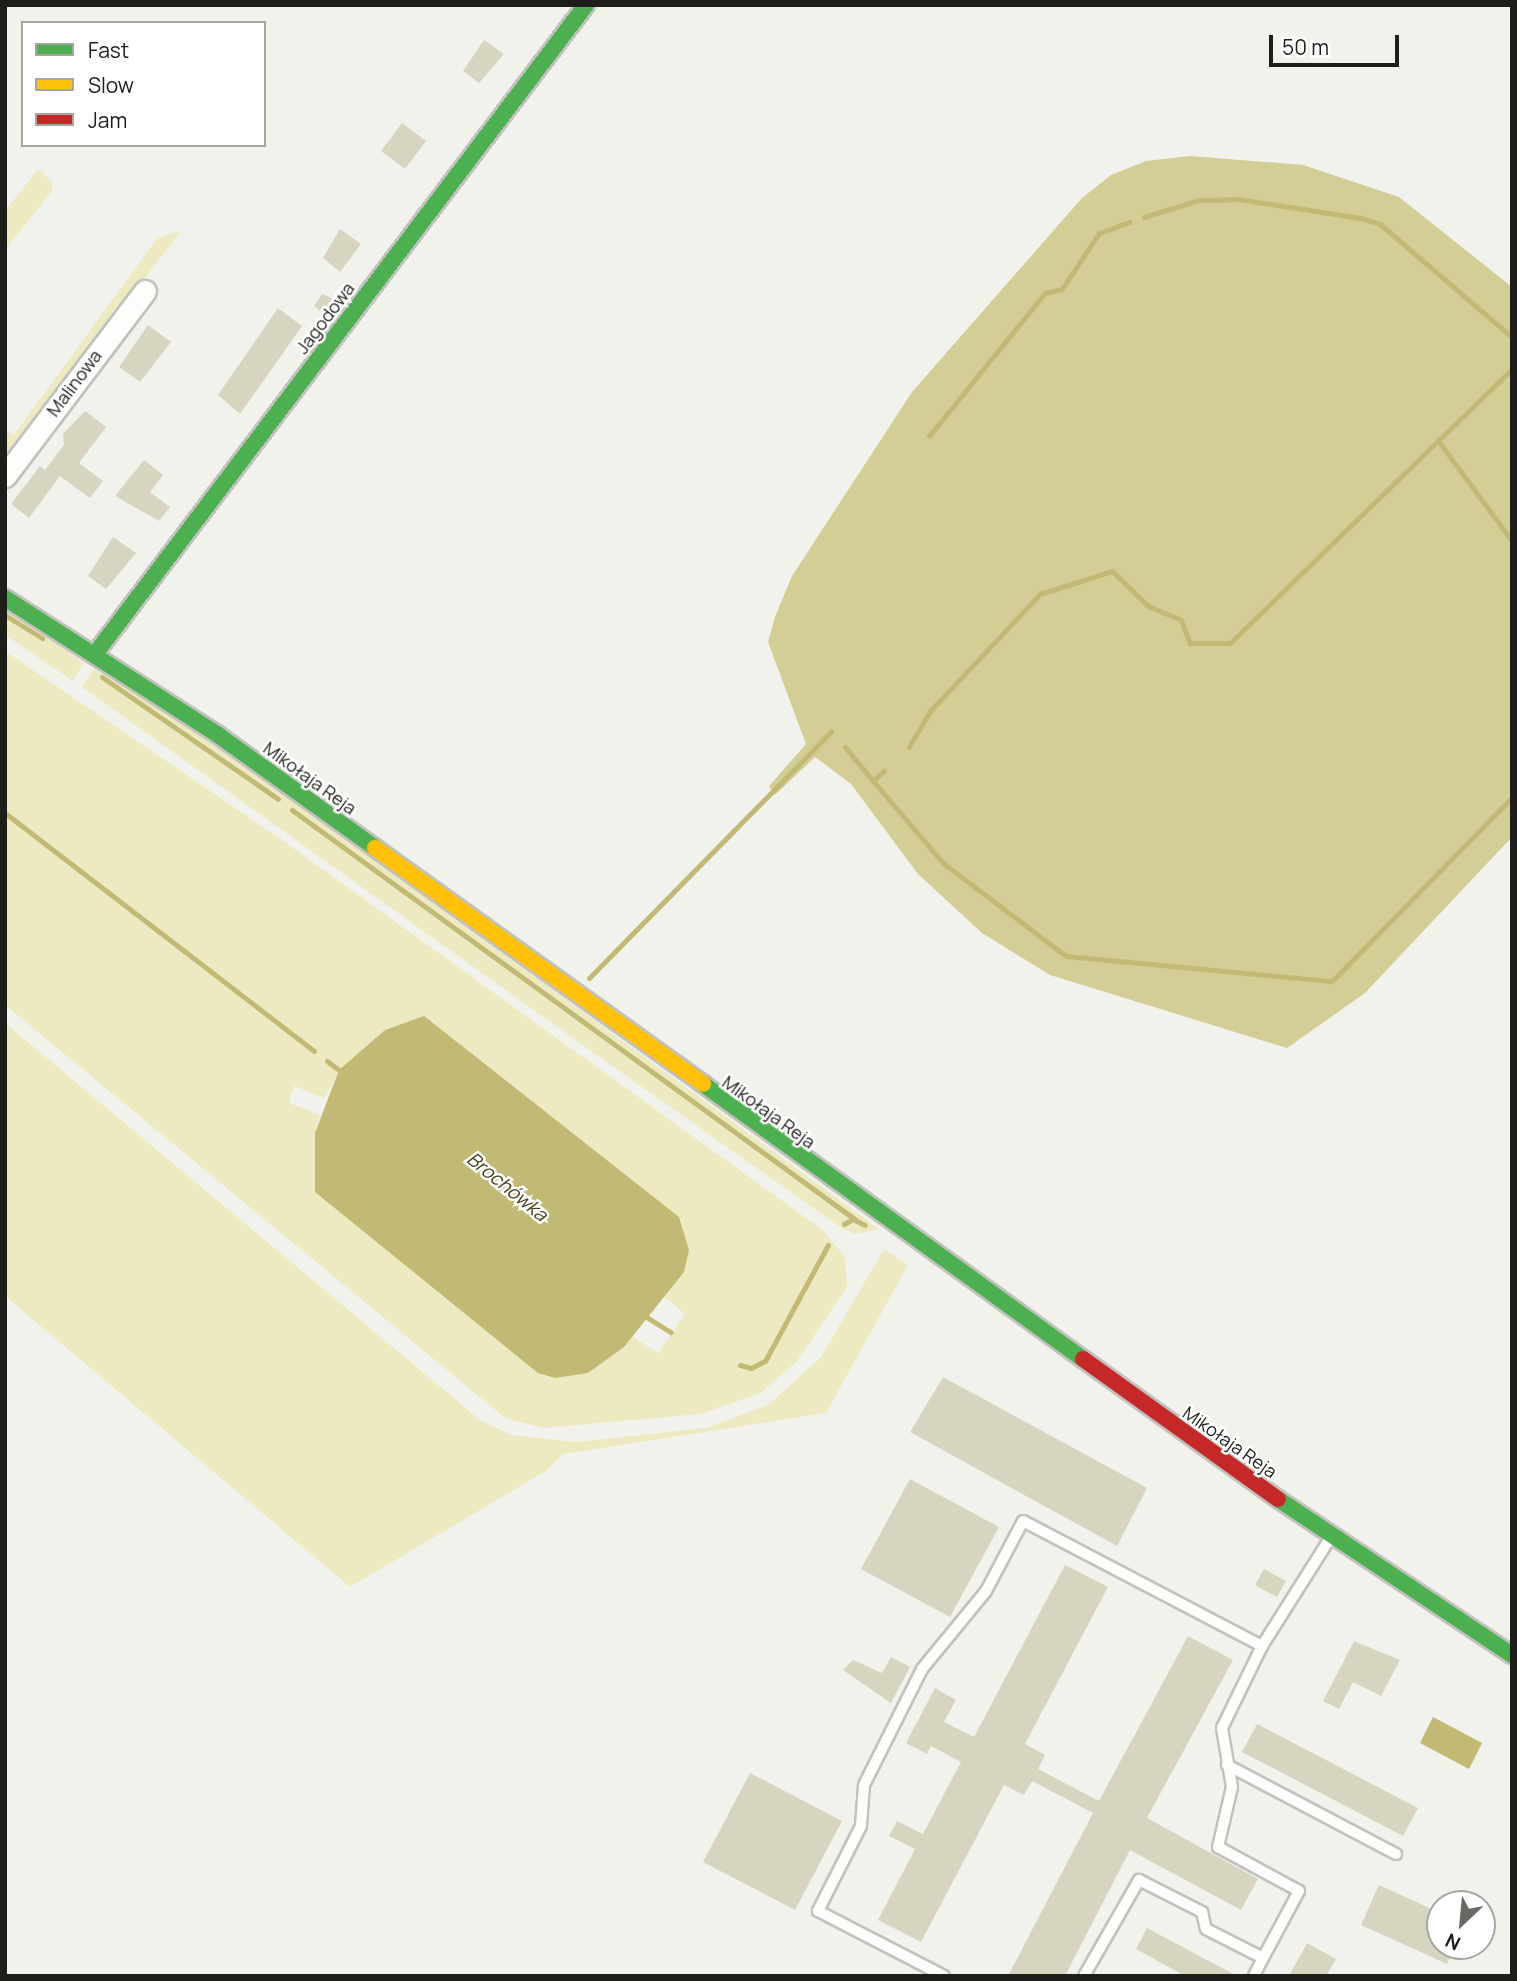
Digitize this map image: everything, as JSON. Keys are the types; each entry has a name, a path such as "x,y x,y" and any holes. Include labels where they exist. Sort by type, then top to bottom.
{"street":[{"name":"Jagodowa","path":"95,654 586,5"},
{"name":"Malinowa","path":"5,476 145,291"},
{"name":"Mikołaja Reja","path":"5,598 218,735 1331,1537 1512,1655"}],"lane":[{"path":"944,1976 818,1911 861,1826 864,1785 922,1669 986,1591 1023,1521 1262,1646"},
{"path":"1254,1976 1299,1891 1218,1847 1230,1807 1222,1728 1262,1646 1331,1537"},
{"path":"1227,1765 1396,1854"},
{"path":"1084,1976 1139,1880 1202,1912 1206,1929 1263,1958"}],"shaded area":[{"path":"1190,156 1303,165 1399,197 1512,287 1512,837 1365,993 1287,1048 1050,975 982,933 918,874 851,784 815,757 775,795 769,786 806,744 768,642 775,617 792,576 912,392 1082,198 1111,175 1146,161"},
{"path":"38,169 53,183 51,192 5,250 5,211"},
{"path":"181,231 5,460 5,430 14,435 158,237"},
{"path":"5,608 84,663 73,681 5,635"},
{"path":"5,651 282,840 824,1231 845,1257 847,1287 797,1361 761,1393 700,1414 543,1428 505,1418 5,1005","holes":["339,1070 670,1292 663,1296 685,1314 658,1353 629,1334 624,1347 588,1373 315,1133 320,1115 289,1103 294,1086 325,1098"]},
{"path":"94,669 206,735 879,1229 856,1234 843,1229 577,1041 82,687"},
{"path":"5,1023 480,1420 512,1435 576,1442 705,1428 768,1405 821,1357 884,1249 908,1265 826,1413 563,1454 546,1471 350,1587 5,1296"}],"water":[{"path":"424,1016 679,1217 689,1250 684,1272 624,1347 588,1373 555,1378 538,1373 315,1192 315,1133 339,1070 385,1030"},
{"path":"1433,1717 1482,1743 1469,1769 1420,1743"}],"building":[{"path":"484,40 504,54 479,83 463,71"},
{"path":"402,123 426,141 405,169 381,151"},
{"path":"340,229 361,244 340,272 323,258"},
{"path":"322,294 336,300 325,315 314,306"},
{"path":"278,308 302,326 240,414 218,395"},
{"path":"148,325 171,342 140,382 119,367"},
{"path":"85,411 106,427 79,463 103,481 90,498 60,476 29,518 11,504 40,466 45,470 64,445 63,434"},
{"path":"144,460 163,475 150,492 170,507 159,521 115,496"},
{"path":"113,537 136,553 106,589 88,576"},
{"path":"943,1377 1147,1488 1117,1546 910,1432"},
{"path":"910,1479 999,1527 950,1617 861,1569"},
{"path":"1065,1565 1108,1587 1025,1744 1045,1755 1038,1769 1099,1801 1188,1636 1233,1660 1147,1818 1258,1879 1241,1910 1130,1850 1065,1976 1008,1976 1093,1813 1032,1781 1024,1795 1004,1785 921,1942 878,1920 915,1849 889,1836 897,1821 923,1834 961,1762 931,1746 927,1754 906,1743 935,1688 956,1700 944,1722 974,1737"},
{"path":"1264,1569 1286,1581 1277,1597 1255,1585"},
{"path":"1354,1641 1400,1660 1381,1696 1353,1682 1339,1709 1323,1701"},
{"path":"891,1657 910,1667 891,1703 843,1670 853,1660 882,1673"},
{"path":"1257,1724 1418,1808 1403,1836 1242,1752"},
{"path":"750,1773 842,1821 795,1910 703,1862"},
{"path":"1379,1885 1426,1907 1426,1954 1361,1925"},
{"path":"1147,1928 1237,1976 1185,1976 1136,1949"},
{"path":"1307,1943 1336,1959 1326,1976 1289,1976"}],"waterway":[{"path":"1144,217 1199,200 1238,199 1361,218 1380,224 1512,337"},
{"path":"929,436 1045,293 1062,289 1099,233 1129,222"},
{"path":"909,747 930,711 1040,594 1112,571 1148,606 1181,620 1190,643 1230,643 1512,369"},
{"path":"1439,442 1512,541"},
{"path":"5,615 42,638"},
{"path":"102,677 278,799"},
{"path":"589,978 832,731"},
{"path":"845,747 873,781 884,771"},
{"path":"873,781 943,863 1066,956 1332,981 1512,797"},
{"path":"292,810 856,1220"},
{"name":"Brochówka","path":"5,813 314,1051"},
{"name":"Brochówka","path":"327,1061 344,1074"},
{"name":"Brochówka","path":"844,1224 853,1219 865,1225"},
{"name":"Brochówka","path":"740,1365 751,1368 765,1361 828,1245"},
{"name":"Brochówka","path":"640,1313 670,1332"}],"traffic: fast":[{"path":"95,654 586,5"},
{"path":"5,598 218,735 375,848"},
{"path":"703,1084 1083,1359"},
{"path":"1278,1499 1512,1655"}],"traffic: slow":[{"path":"375,848 703,1084"}],"traffic: jam":[{"path":"1083,1359 1278,1499"}]}
